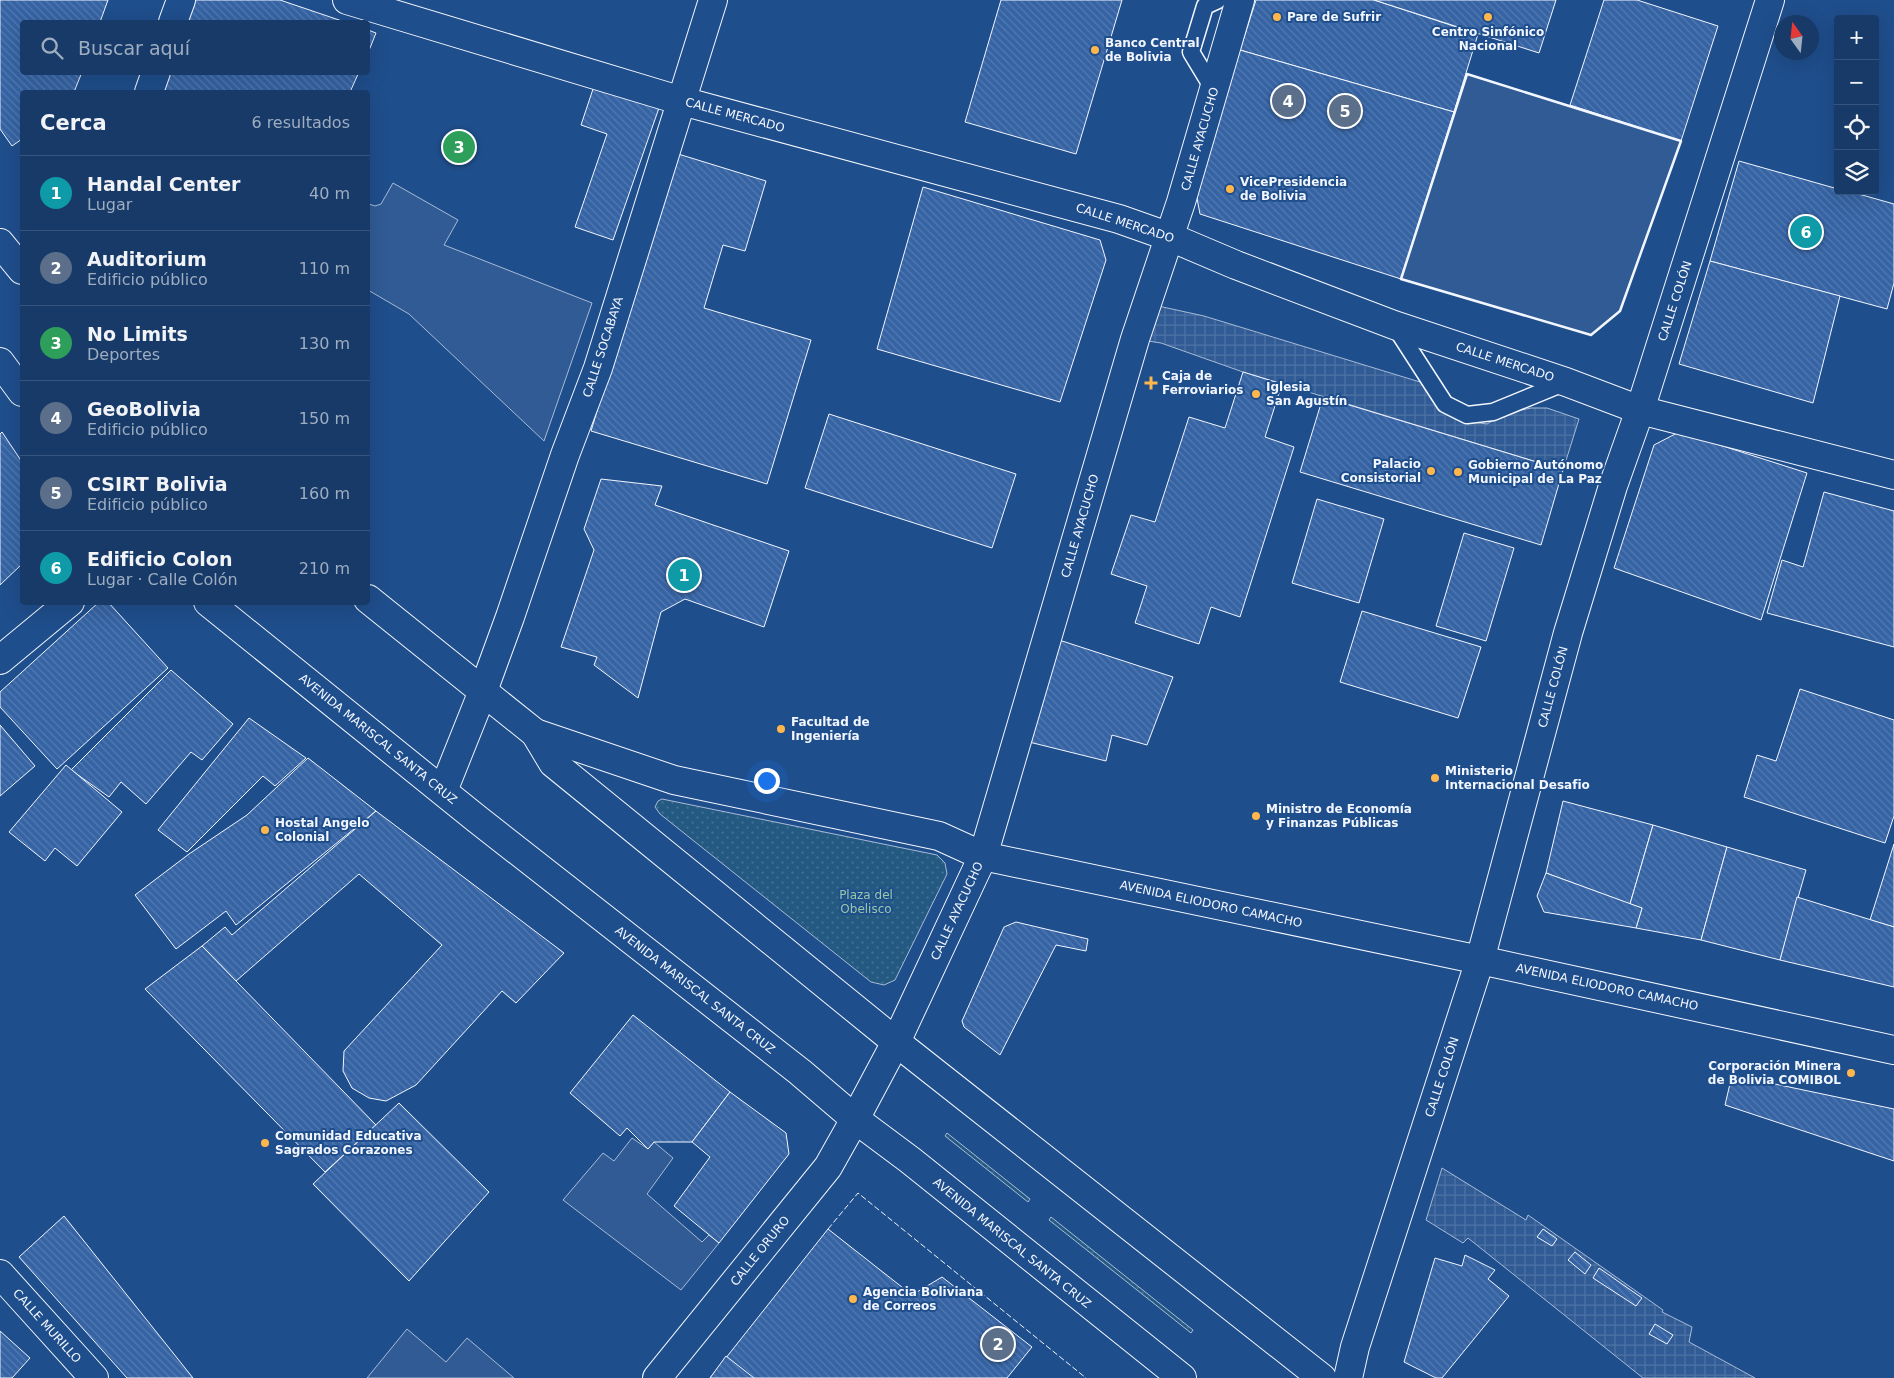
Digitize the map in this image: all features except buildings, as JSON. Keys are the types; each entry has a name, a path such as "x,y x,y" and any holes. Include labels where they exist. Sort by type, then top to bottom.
{"main road":[{"path":"174,20 180,0"},
{"name":"CALLE MERCADO","path":"347,0 682,101 1119,219 1170,237 1236,265 1394,325 1566,382 1640,410 1894,475"},
{"name":"CALLE SOCABAYA","path":"443,791 483,691 565,455 598,368 713,0"},
{"name":"CALLE AYACUCHO","path":"854,1119 896,1042 983,856 1132,349 1170,237 1240,0"},
{"name":"CALLE COLÓN","path":"1348,1378 1355,1347 1480,960 1568,633 1613,486 1640,410 1770,0"},
{"path":"150,90 155,75"},
{"path":"0,243 20,268"},
{"path":"0,362 20,389"},
{"path":"370,601 535,733 553,763 896,1042 1322,1378"},
{"path":"0,660 66,605"},
{"name":"AVENIDA MARISCAL SANTA CRUZ","path":"212,605 443,791 800,1072 854,1119 910,1160 1182,1378"},
{"name":"AVENIDA ELIODORO CAMACHO","path":"535,733 674,780 939,836 983,856 1480,960 1894,1050"},
{"name":"CALLE ORURO","path":"657,1378 828,1167 854,1119"},
{"name":"CALLE MURILLO","path":"0,1274 94,1378"}],"lane":[{"path":"1214,90 1190,52 1205,6 1218,0"},
{"path":"1394,325 1445,404 1467,415 1493,412 1566,382"}],"green space":[{"name":"Plaza del Obelisco","path":"662,799 937,855 945,863 947,874 895,980 884,985 871,982 660,814 655,807 658,801"},
{"path":"947,1133 1030,1199 1028,1202 945,1136"},
{"path":"1051,1217 1193,1330 1191,1333 1049,1220"}],"shaded area":[{"path":"1467,74 1681,141 1620,311 1591,335 1401,279"},
{"path":"393,183 458,220 444,245 592,303 544,441 409,314 370,291 370,204 375,206 381,204"},
{"path":"1149,304 1204,316 1433,386 1466,421 1487,424 1507,413 1531,408 1547,408 1579,419 1563,470 1243,372 1161,343 1135,339"},
{"path":"632,1138 648,1149 654,1142 673,1158 647,1194 702,1242 709,1235 719,1243 681,1290 563,1200 603,1153 614,1161"},
{"path":"1442,1168 1526,1220 1528,1215 1663,1310 1662,1312 1692,1327 1689,1342 1755,1378 1643,1378 1468,1238 1463,1243 1426,1220"},
{"path":"407,1329 446,1362 467,1338 514,1378 367,1378"}],"fence":[{"path":"828,1229 858,1193 1086,1378"}],"wall":[{"path":"1467,74 1681,141 1620,311 1591,335 1401,279 1467,74"}],"place":[{"name":"Pare de Sufrir","path":"1277,17"},
{"name":"Centro Sinfónico Nacional","path":"1488,17"},
{"name":"Banco Central de Bolivia","path":"1095,50"},
{"name":"GeoBolivia","path":"1288,101"},
{"name":"CSIRT Bolivia","path":"1345,111"},
{"name":"No Limits","path":"459,147"},
{"name":"VicePresidencia de Bolivia","path":"1230,189"},
{"name":"Edificio Colon","path":"1806,232"},
{"name":"Caja de Ferroviarios","path":"1151,383"},
{"name":"Iglesia San Agustín","path":"1256,394"},
{"name":"Palacio Consistorial","path":"1431,471"},
{"name":"Gobierno Autónomo Municipal de La Paz","path":"1458,472"},
{"name":"Handal Center","path":"684,575"},
{"name":"Facultad de Ingeniería","path":"781,729"},
{"name":"Ministerio Internacional Desafio","path":"1435,778"},
{"name":"Ministro de Economía y Finanzas Públicas","path":"1256,816"},
{"name":"Hostal Angelo Colonial","path":"265,830"},
{"name":"Corporación Minera de Bolivia COMIBOL","path":"1851,1073"},
{"name":"Comunidad Educativa Sagrados Corazones","path":"265,1143"},
{"name":"Agencia Boliviana de Correos","path":"853,1299"},
{"name":"Auditorium","path":"998,1344"}]}
